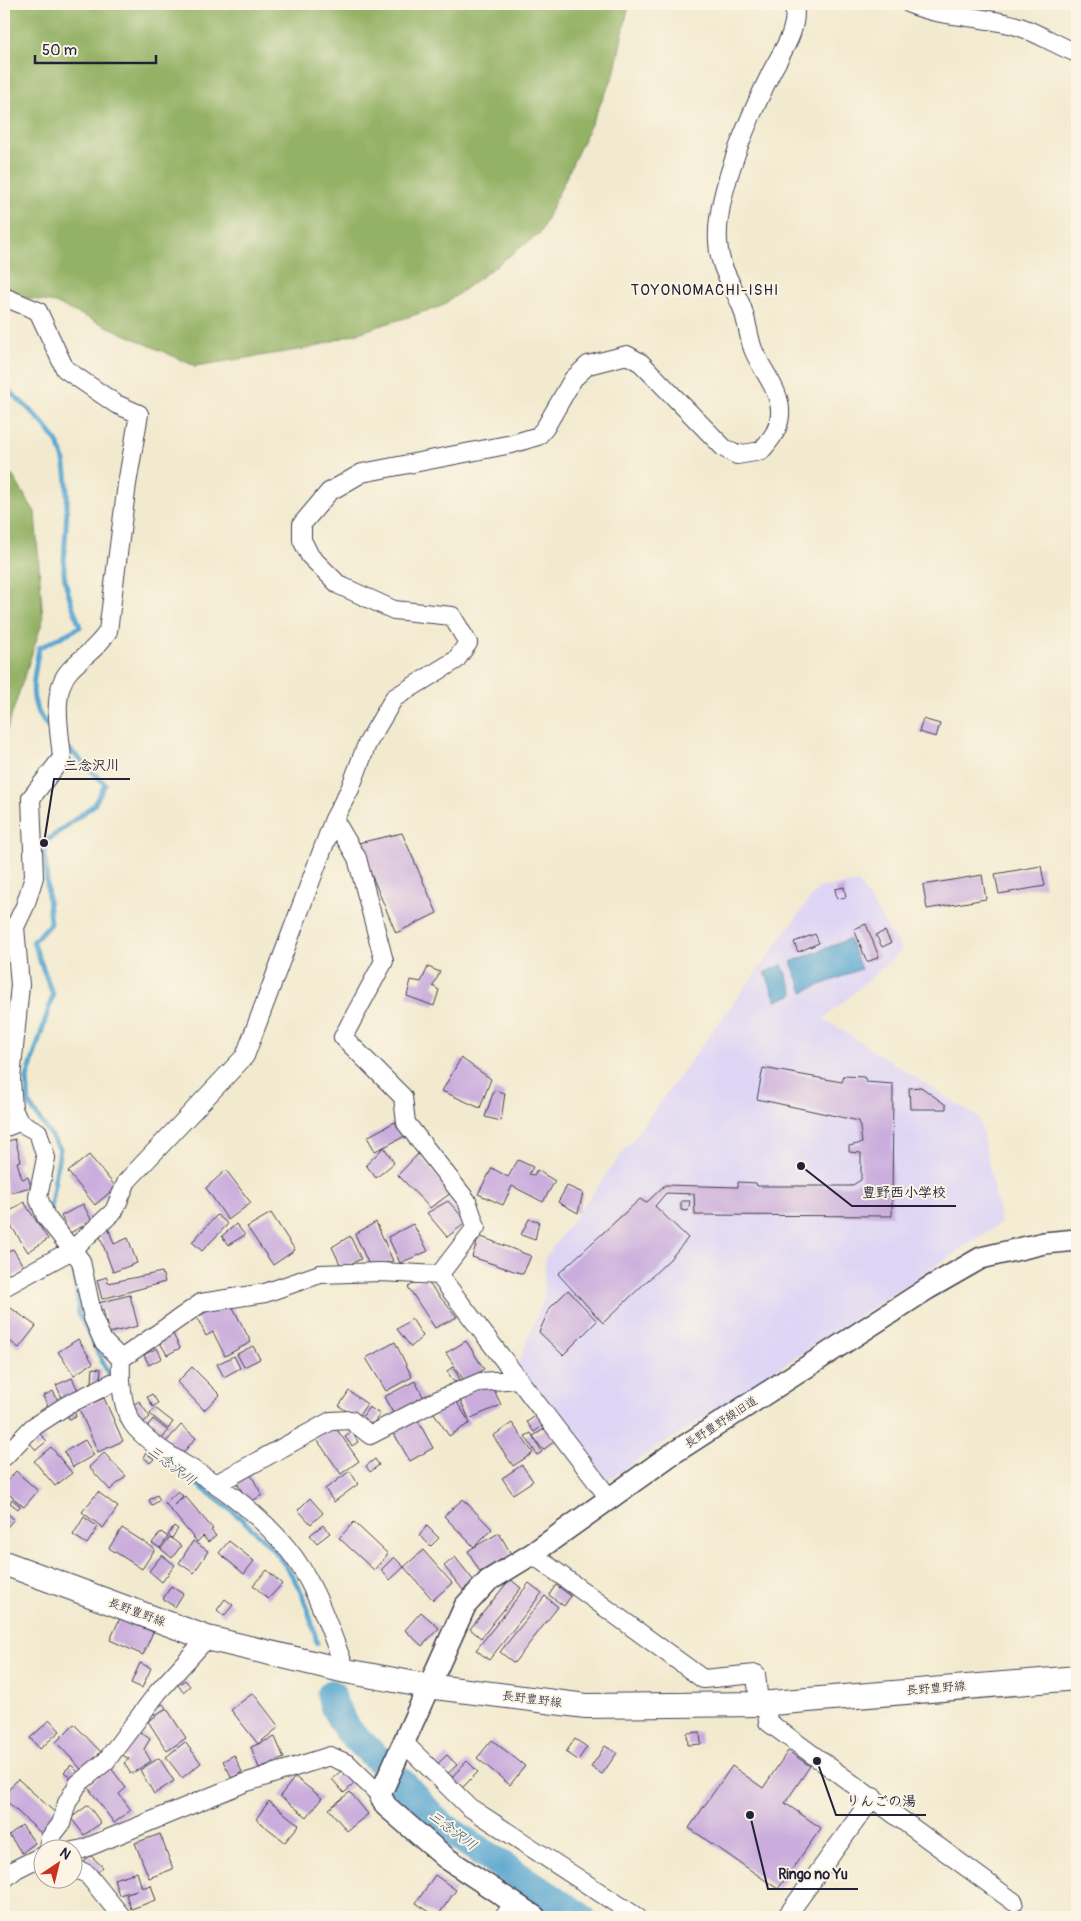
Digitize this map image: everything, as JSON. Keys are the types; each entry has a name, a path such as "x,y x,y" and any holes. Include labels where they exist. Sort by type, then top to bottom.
{"main road":[{"name":"長野豊野線","path":"4,1564 207,1638 346,1671 427,1686 586,1706 763,1704 1077,1678"}],"street":[{"path":"4,1287 72,1250 114,1211 127,1181 245,1056 334,819 350,789 367,744 394,698 456,660 468,643 452,616 394,610 339,585 320,569 310,556 302,540 302,524 329,492 362,473 512,444 538,436 545,428 573,379 588,364 627,355 641,363 724,448 737,455 762,450 778,430 780,413 778,401 753,349 741,305 730,286 722,265 718,242 719,217 725,188 743,137 771,73 790,38 796,15 794,4"},
{"path":"910,4 945,15 990,19 1021,27 1077,53"},
{"path":"4,297 38,311 65,369 116,404 139,414 127,484 108,631 98,646 68,672 61,684 58,704 62,758 31,798 34,877 26,906 9,925 20,985 11,1079 12,1125 38,1132 46,1158 38,1197 46,1217 81,1261 92,1318 102,1340 121,1360"},
{"path":"334,819 357,858 384,961 343,1037 403,1097 406,1123 467,1201 476,1227 439,1275"},
{"name":"長野豊野線旧道","path":"383,1788 427,1686 465,1606 488,1581 532,1554 669,1456 926,1289 981,1258 1044,1243 1077,1240"},
{"path":"346,1671 306,1571 265,1524 216,1484 136,1428 115,1382 121,1360 202,1303 265,1293 320,1274 381,1272 439,1275 609,1498"},
{"path":"216,1484 331,1422 351,1420 370,1435 438,1400 482,1382 519,1379"},
{"path":"4,1457 33,1426 67,1405 115,1382"},
{"path":"532,1554 703,1679 756,1674 768,1722 1014,1902"},
{"path":"50,1838 61,1824 67,1803 78,1784 106,1761 158,1692 207,1638"},
{"path":"400,1748 469,1807 637,1917"},
{"path":"82,1849 244,1783 330,1756 348,1764 383,1788 386,1806 509,1910 535,1917"},
{"path":"786,1917 873,1797"},
{"path":"4,1879 16,1869 32,1861"},
{"path":"82,1872 87,1874 122,1917"}],"shaded area":[{"path":"858,882 902,950 824,1019 979,1118 1001,1223 606,1481 517,1366 544,1299 545,1258 818,888"}],"green space":[{"path":"4,4 629,4 614,75 540,233 442,306 311,348 195,366 55,303 4,294"},
{"path":"4,462 35,512 43,620 4,738"}],"water":[{"path":"849,939 861,969 803,992 791,962"},
{"path":"782,965 794,994 776,1001 765,972"}],"building":[{"path":"923,719 940,724 936,737 919,732"},
{"path":"402,833 437,913 396,933 358,843"},
{"path":"1041,866 1045,886 999,894 995,874"},
{"path":"982,875 986,899 927,909 923,885"},
{"path":"844,887 846,897 837,899 835,889"},
{"path":"866,924 879,957 867,962 854,929"},
{"path":"885,931 891,943 882,947 876,935"},
{"path":"815,934 819,943 798,952 794,942"},
{"path":"428,967 440,972 433,986 439,990 434,1006 407,996 411,980 421,982"},
{"path":"461,1058 491,1079 480,1108 442,1091"},
{"path":"763,1068 842,1082 844,1076 864,1077 866,1082 893,1084 892,1216 695,1215 694,1194 666,1193 655,1206 688,1238 670,1259 603,1323 558,1274 640,1199 646,1203 665,1185 738,1187 738,1182 756,1183 757,1186 851,1186 861,1180 861,1153 849,1152 849,1146 862,1143 859,1121 757,1099"},
{"path":"921,1087 946,1105 946,1109 910,1109 909,1088"},
{"path":"494,1090 505,1093 501,1121 485,1117"},
{"path":"395,1122 405,1136 375,1151 367,1137"},
{"path":"15,1139 21,1161 17,1162 22,1179 28,1177 31,1187 8,1193 4,1176 4,1142"},
{"path":"384,1147 394,1163 376,1178 366,1165"},
{"path":"418,1154 451,1193 430,1208 398,1175"},
{"path":"89,1155 116,1187 95,1205 68,1172"},
{"path":"518,1160 533,1167 529,1174 534,1175 537,1170 555,1181 543,1202 512,1186 503,1205 478,1194 492,1168 508,1177"},
{"path":"226,1170 251,1203 228,1220 206,1188"},
{"path":"567,1186 583,1193 578,1213 558,1202"},
{"path":"448,1201 467,1222 447,1237 427,1213"},
{"path":"681,1201 690,1201 688,1211 681,1210"},
{"path":"24,1202 48,1239 28,1252 4,1215"},
{"path":"83,1204 92,1221 70,1233 61,1216"},
{"path":"271,1213 295,1250 273,1265 247,1227"},
{"path":"217,1215 228,1224 202,1251 192,1242"},
{"path":"529,1219 539,1221 535,1240 521,1235"},
{"path":"376,1222 393,1261 370,1267 355,1234"},
{"path":"236,1224 245,1235 228,1245 222,1236"},
{"path":"413,1224 428,1251 400,1263 388,1237"},
{"path":"109,1230 114,1244 128,1238 137,1263 113,1272 99,1234"},
{"path":"350,1236 361,1259 342,1268 332,1247"},
{"path":"479,1236 531,1256 523,1274 472,1257"},
{"path":"13,1249 25,1269 4,1283 4,1255"},
{"path":"162,1272 165,1282 102,1299 97,1280 107,1277 108,1283"},
{"path":"424,1278 457,1317 435,1328 408,1287"},
{"path":"568,1290 597,1321 563,1355 539,1332 550,1308"},
{"path":"130,1295 138,1326 109,1333 103,1310 96,1312 94,1304"},
{"path":"229,1300 251,1342 225,1356 213,1332 206,1336 197,1317"},
{"path":"4,1303 36,1326 19,1348 4,1337"},
{"path":"412,1319 423,1336 411,1347 397,1329"},
{"path":"173,1334 180,1348 167,1355 159,1341"},
{"path":"78,1339 93,1363 74,1375 58,1352"},
{"path":"466,1341 484,1369 465,1382 446,1353"},
{"path":"395,1342 412,1377 386,1391 366,1358"},
{"path":"253,1346 260,1359 244,1367 237,1354"},
{"path":"157,1348 162,1358 149,1365 144,1355"},
{"path":"234,1356 240,1368 224,1377 217,1364"},
{"path":"192,1367 220,1395 204,1410 177,1382"},
{"path":"453,1367 460,1379 454,1382 447,1371"},
{"path":"93,1368 101,1369 100,1383 92,1382"},
{"path":"72,1378 80,1394 64,1402 56,1385"},
{"path":"415,1381 426,1402 396,1418 384,1397"},
{"path":"491,1383 501,1405 469,1419 459,1397"},
{"path":"53,1391 59,1402 49,1408 43,1396"},
{"path":"349,1391 367,1404 357,1418 339,1406"},
{"path":"152,1394 158,1403 153,1407 147,1397"},
{"path":"453,1396 470,1423 449,1436 432,1410"},
{"path":"104,1398 123,1441 98,1452 79,1409"},
{"path":"139,1401 150,1417 140,1425 129,1408"},
{"path":"369,1407 380,1414 371,1427 360,1420"},
{"path":"155,1408 173,1422 168,1429 150,1414"},
{"path":"74,1409 76,1417 69,1419 66,1412"},
{"path":"538,1414 545,1424 534,1432 527,1422"},
{"path":"153,1419 168,1431 161,1440 146,1429"},
{"path":"417,1419 433,1448 410,1461 393,1432"},
{"path":"512,1423 533,1453 513,1466 493,1436"},
{"path":"333,1424 359,1461 341,1474 315,1437"},
{"path":"181,1425 196,1438 181,1455 166,1442"},
{"path":"546,1428 555,1441 543,1450 533,1436"},
{"path":"38,1432 47,1441 36,1450 28,1441"},
{"path":"352,1432 358,1442 352,1446 345,1437"},
{"path":"531,1433 542,1452 537,1455 525,1436"},
{"path":"85,1440 94,1455 73,1467 64,1452"},
{"path":"51,1447 72,1473 55,1486 34,1461"},
{"path":"104,1453 126,1476 110,1490 89,1467"},
{"path":"146,1453 154,1459 150,1463 143,1457"},
{"path":"375,1459 379,1465 370,1472 366,1466"},
{"path":"522,1465 533,1481 513,1494 502,1478"},
{"path":"16,1471 38,1491 24,1507 4,1490 4,1485"},
{"path":"350,1471 358,1484 334,1502 325,1489"},
{"path":"251,1475 262,1495 249,1503 237,1483"},
{"path":"178,1491 183,1496 174,1505 185,1496 213,1529 211,1530 216,1536 208,1542 203,1536 197,1542 165,1503"},
{"path":"98,1492 118,1507 103,1528 82,1512"},
{"path":"157,1495 160,1500 152,1505 149,1500"},
{"path":"310,1498 323,1513 311,1524 298,1510"},
{"path":"12,1499 20,1506 18,1509 10,1503"},
{"path":"463,1499 492,1529 474,1547 444,1516"},
{"path":"4,1511 14,1519 4,1531"},
{"path":"84,1517 98,1527 87,1544 73,1535"},
{"path":"354,1522 388,1554 374,1570 339,1538"},
{"path":"323,1525 330,1533 317,1543 310,1535"},
{"path":"174,1526 178,1529 172,1538 168,1535"},
{"path":"427,1526 439,1538 431,1546 419,1535"},
{"path":"122,1528 155,1549 142,1569 109,1548"},
{"path":"161,1532 168,1537 160,1548 152,1543"},
{"path":"499,1533 511,1554 480,1572 468,1551"},
{"path":"170,1537 181,1546 172,1558 161,1549"},
{"path":"193,1541 208,1551 194,1573 179,1563"},
{"path":"229,1541 254,1561 244,1574 219,1553"},
{"path":"423,1550 452,1583 433,1600 404,1567"},
{"path":"162,1555 175,1565 162,1582 149,1571"},
{"path":"394,1557 404,1567 390,1580 381,1570"},
{"path":"455,1557 474,1581 463,1590 444,1566"},
{"path":"267,1570 282,1584 268,1599 253,1585"},
{"path":"510,1579 521,1588 481,1638 470,1629"},
{"path":"529,1583 542,1593 489,1660 476,1650"},
{"path":"556,1585 571,1596 564,1606 549,1595"},
{"path":"171,1586 183,1594 175,1607 163,1599"},
{"path":"545,1596 558,1607 514,1663 500,1652"},
{"path":"225,1599 233,1605 224,1616 217,1610"},
{"path":"421,1612 439,1628 422,1646 405,1630"},
{"path":"120,1618 153,1632 143,1655 110,1640"},
{"path":"140,1663 151,1668 142,1688 131,1683"},
{"path":"185,1680 190,1686 183,1692 178,1685"},
{"path":"253,1693 279,1727 258,1744 231,1710"},
{"path":"163,1704 166,1708 155,1715 152,1710"},
{"path":"167,1709 186,1738 167,1751 148,1721"},
{"path":"50,1720 60,1731 40,1749 30,1738"},
{"path":"74,1724 101,1752 82,1770 56,1742"},
{"path":"137,1730 150,1739 144,1749 151,1761 131,1774 124,1763 129,1759 121,1754"},
{"path":"700,1732 701,1744 688,1745 687,1733"},
{"path":"275,1737 284,1758 259,1768 251,1747"},
{"path":"575,1739 587,1747 578,1760 566,1752"},
{"path":"492,1740 525,1766 510,1785 477,1758"},
{"path":"185,1742 201,1763 182,1778 166,1757"},
{"path":"605,1746 617,1753 602,1774 591,1767"},
{"path":"788,1751 810,1766 785,1803 821,1828 778,1889 689,1828 732,1766 763,1788"},
{"path":"234,1755 242,1772 232,1778 223,1761"},
{"path":"447,1755 457,1765 444,1777 434,1767"},
{"path":"159,1758 174,1781 154,1794 140,1770"},
{"path":"467,1761 478,1772 460,1790 449,1780"},
{"path":"71,1765 81,1775 75,1782 64,1772"},
{"path":"111,1768 126,1788 119,1794 131,1810 114,1823 87,1786"},
{"path":"343,1769 355,1783 344,1793 332,1779"},
{"path":"295,1777 322,1798 307,1817 280,1796"},
{"path":"18,1779 60,1817 43,1835 4,1799 4,1795"},
{"path":"350,1792 368,1814 347,1831 329,1809"},
{"path":"269,1801 299,1825 285,1842 256,1819"},
{"path":"88,1805 101,1823 84,1835 71,1818"},
{"path":"22,1825 32,1839 32,1845 22,1853 9,1835"},
{"path":"160,1834 173,1869 149,1878 135,1843"},
{"path":"90,1855 103,1867 97,1873 84,1862"},
{"path":"137,1872 142,1888 151,1885 156,1900 131,1909 126,1895 137,1890 119,1895 114,1879"},
{"path":"435,1875 456,1890 437,1917 416,1903"}],"waterway":[{"name":"三念沢川","path":"4,386 51,433 62,454 66,469 67,505 64,572 68,593 80,627 39,648 33,683 33,694 39,713 54,733"},
{"name":"三念沢川","path":"50,1210 60,1149 29,1104 27,1078 53,995 33,942 50,924 44,843 94,805 105,784 65,745"},
{"name":"三念沢川","path":"75,1272 79,1314 111,1379"},
{"name":"三念沢川","path":"177,1470 211,1494 245,1522 261,1537 289,1570 302,1594 310,1615 317,1643"},
{"name":"三念沢川","path":"331,1694 334,1706 347,1729 403,1784 438,1823 581,1917"}],"place":[{"name":"三念沢川","path":"44,843"},
{"name":"豊野西小学校","path":"801,1166"},
{"name":"りんごの湯","path":"817,1761"},
{"name":"Ringo no Yu","path":"750,1815"}],"district":[{"name":"TOYONOMACHI-ISHI","path":"705,290"}]}
